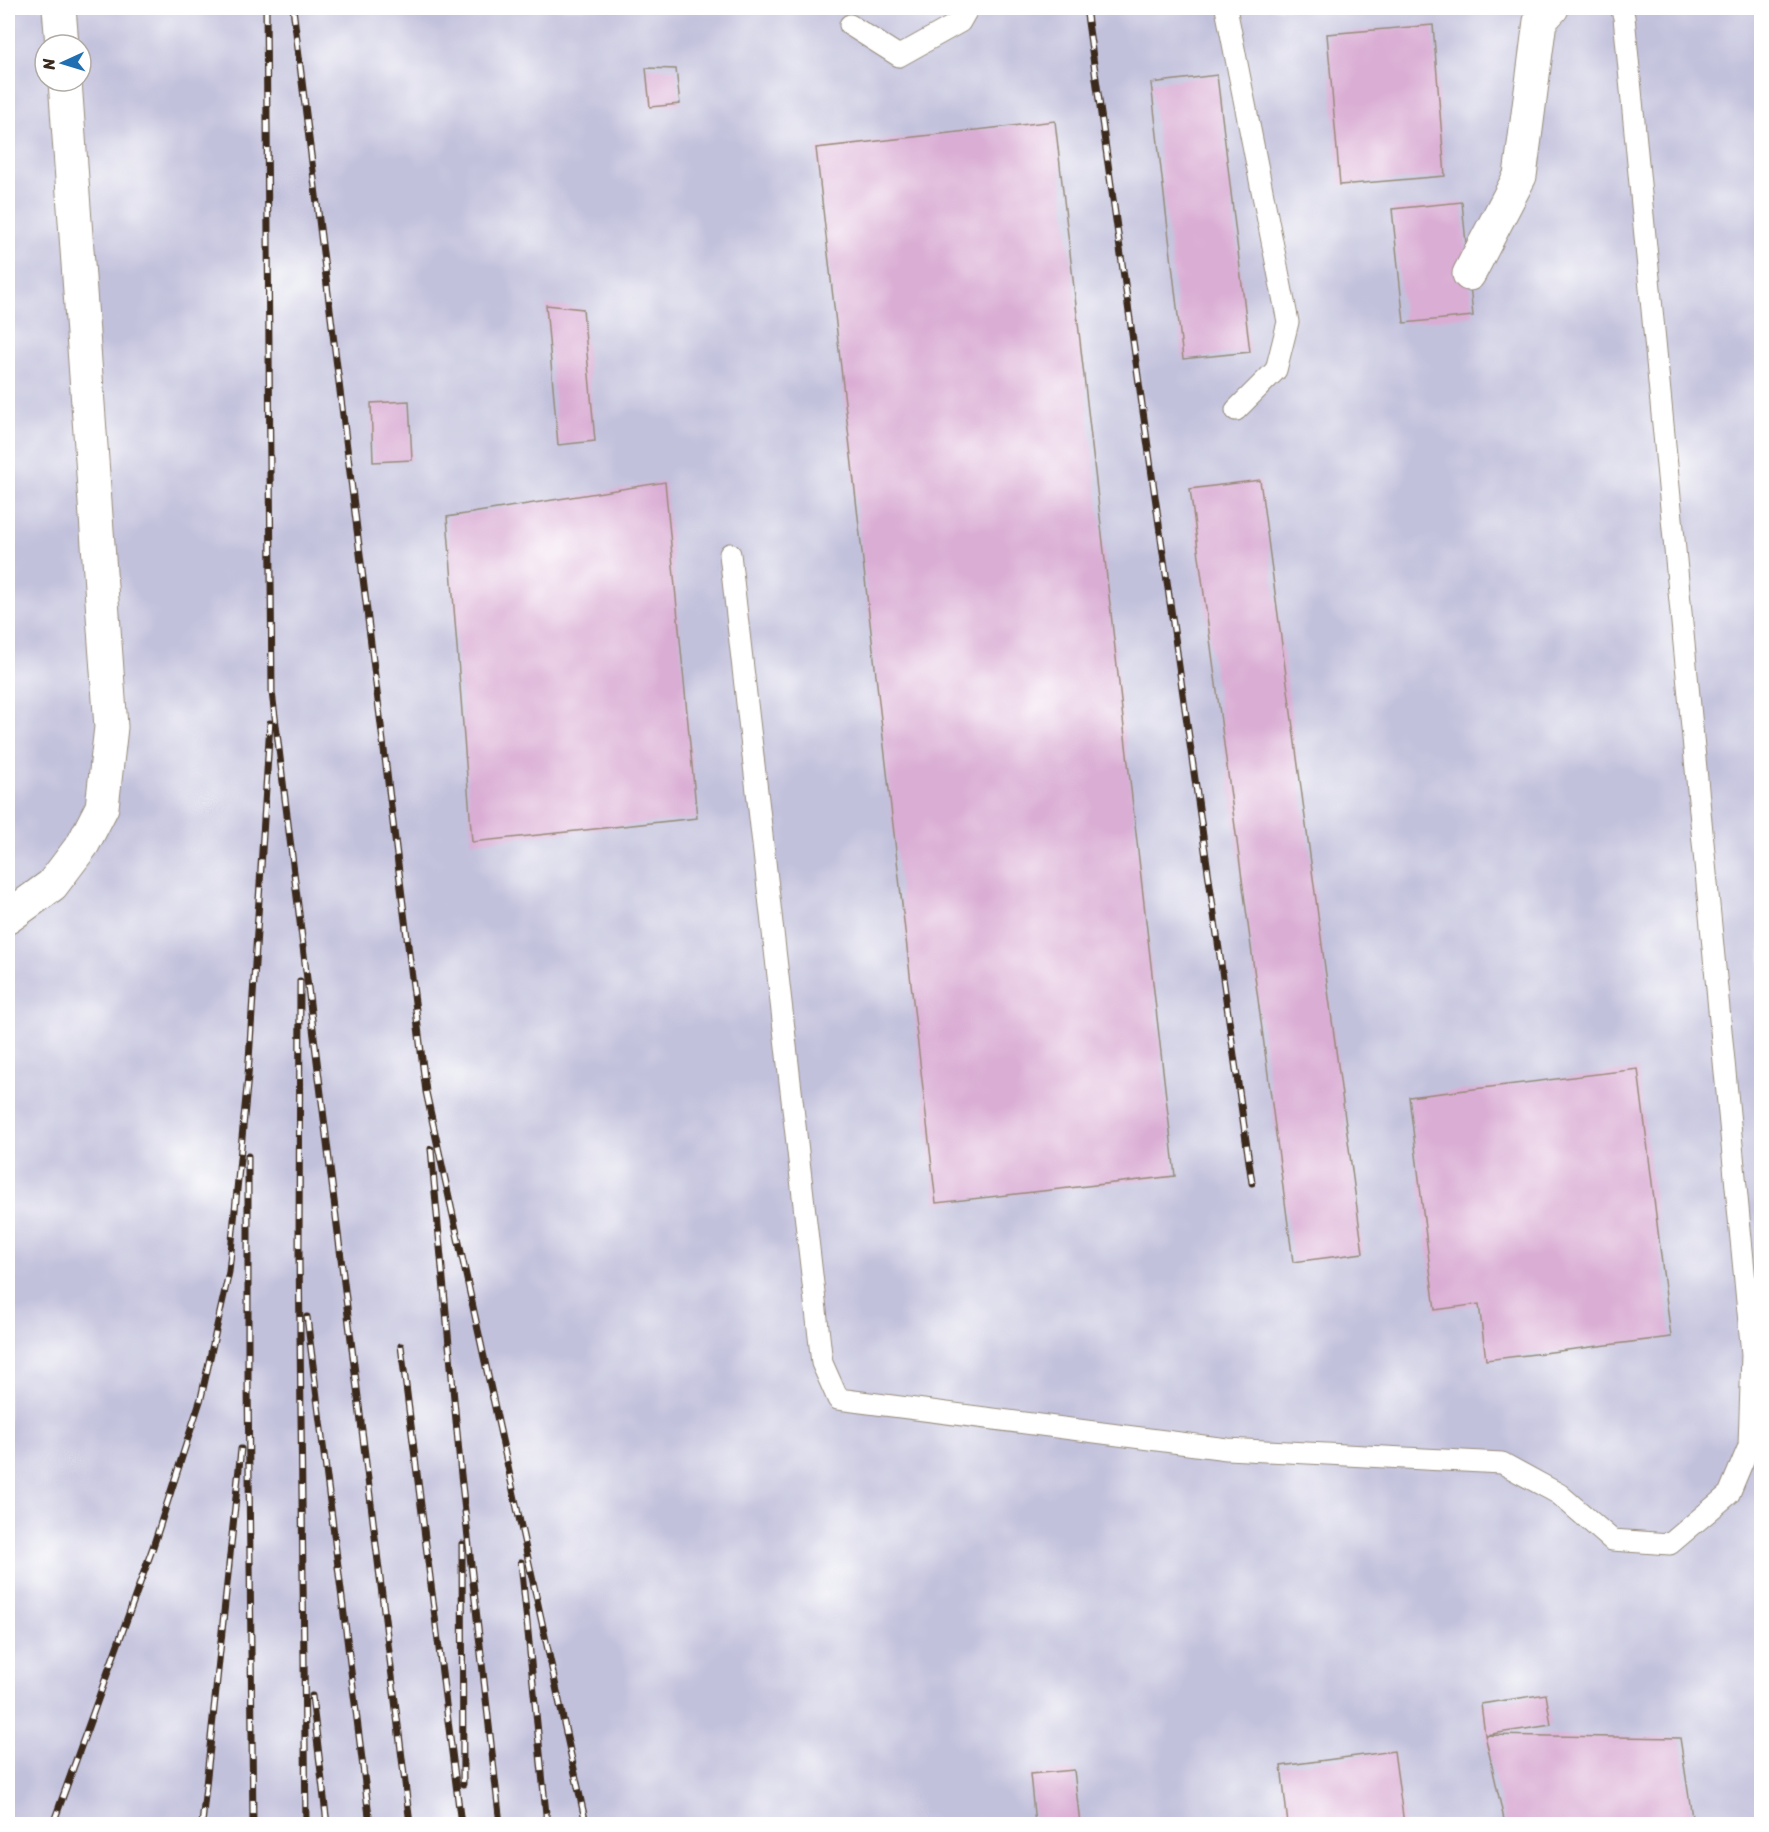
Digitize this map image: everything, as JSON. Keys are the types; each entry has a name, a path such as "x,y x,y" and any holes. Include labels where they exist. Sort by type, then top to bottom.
{"street":[{"path":"59,8 61,33"},
{"path":"1469,274 1520,176 1540,21 1552,8"},
{"path":"8,917 52,885 83,844 102,807 111,727 66,93"}],"lane":[{"path":"850,25 899,56 960,22 968,8"},
{"path":"1226,8 1228,28 1288,322 1276,370 1236,410"},
{"path":"730,554 820,1352 822,1363 837,1399 1227,1449 1502,1463 1559,1494 1612,1540 1670,1544 1729,1494 1749,1446 1752,1354 1622,8"}],"shaded area":[{"path":"8,8 1761,8 1761,1824 8,1824"}],"building":[{"path":"1433,25 1445,176 1340,185 1327,34"},
{"path":"646,68 676,69 680,104 650,107"},
{"path":"1217,75 1250,352 1183,359 1151,83"},
{"path":"1055,121 1175,1176 936,1203 816,148"},
{"path":"1462,202 1473,316 1404,323 1392,209"},
{"path":"546,305 583,309 595,441 558,445"},
{"path":"409,401 412,460 373,462 371,403"},
{"path":"1260,480 1363,1253 1293,1262 1190,489"},
{"path":"665,482 697,818 472,842 447,517"},
{"path":"1638,1069 1671,1337 1486,1360 1479,1304 1435,1310 1409,1097"},
{"path":"1546,1694 1551,1725 1485,1735 1481,1704"},
{"path":"1485,1735 1680,1738 1693,1824 1505,1824"},
{"path":"1394,1751 1404,1824 1288,1824 1281,1766"},
{"path":"1074,1770 1080,1824 1035,1824 1030,1774"}],"railway":[{"path":"266,8 272,692 410,1824"},
{"path":"293,8 426,1092 586,1824"},
{"path":"1086,8 1252,1183"},
{"path":"53,1824 153,1547 201,1398 229,1272 248,1076 270,723"},
{"path":"300,981 299,1254 306,1824"},
{"path":"431,1149 461,1475 500,1824"},
{"path":"248,1156 253,1824"},
{"path":"307,1317 370,1824"},
{"path":"401,1346 461,1824"},
{"path":"202,1824 241,1449"},
{"path":"462,1544 463,1784"},
{"path":"521,1562 547,1824"},
{"path":"312,1696 327,1824"}]}
